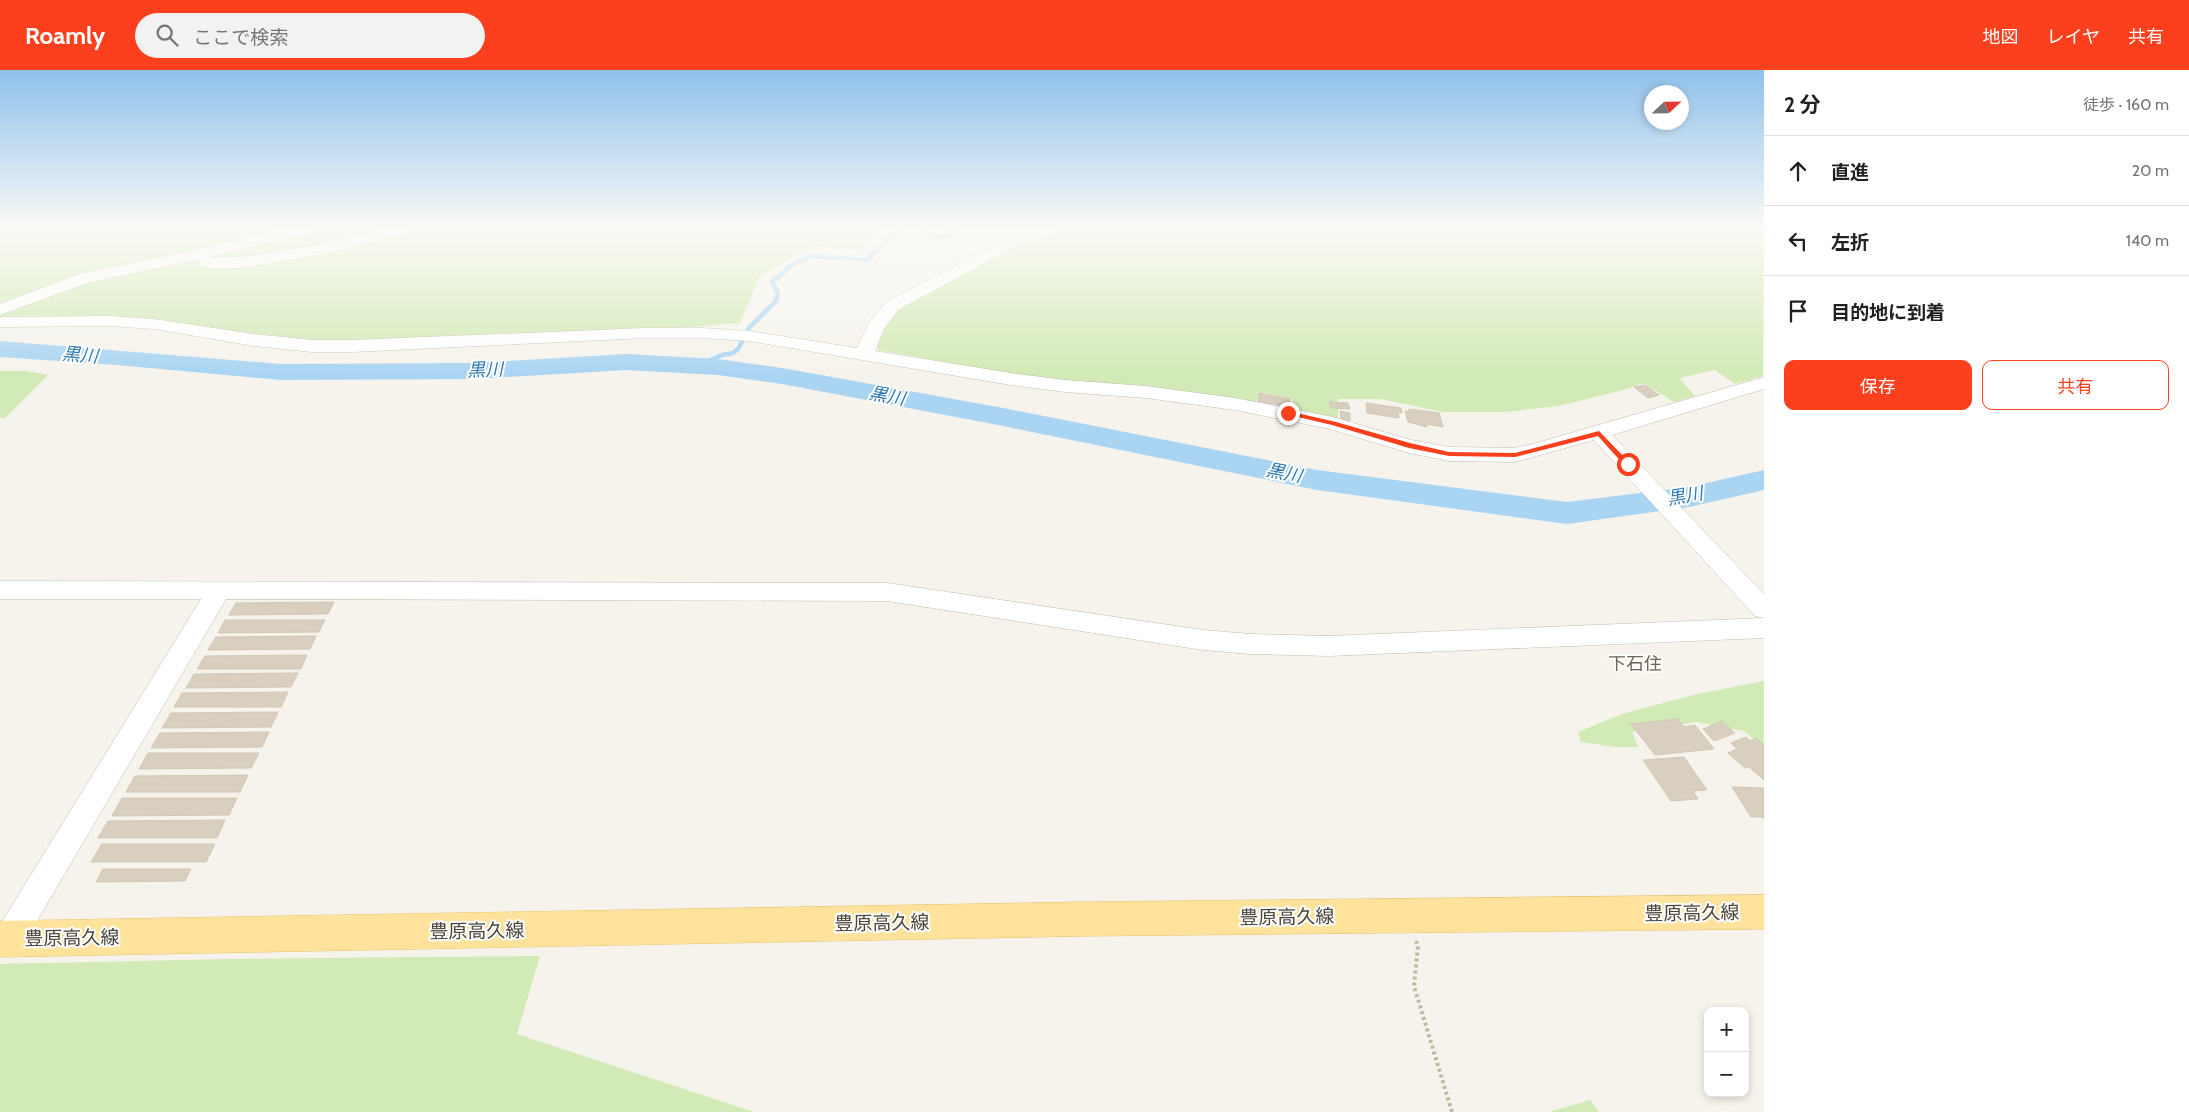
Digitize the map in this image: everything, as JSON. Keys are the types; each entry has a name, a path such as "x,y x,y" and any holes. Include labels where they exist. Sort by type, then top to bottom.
{"main road":[{"name":"豊原高久線","path":"5,939 1076,919 1764,912"}],"street":[{"path":"0,310 86,278"},
{"path":"864,356 871,335 881,316 892,306 945,278"},
{"path":"0,322 110,321 154,324 229,337 312,346 352,346 587,335 701,333 749,336 1020,380 1146,392 1235,404 1334,423 1409,446 1449,454 1515,455 1599,433 1764,384"},
{"path":"1599,433 1764,609"},
{"path":"0,590 887,592 1203,640 1329,646 1764,628"},
{"path":"5,939 219,590"}],"path":[{"path":"1408,916 1418,946 1414,986 1452,1112"}],"green space":[{"path":"0,278 759,278 740,323 661,329 321,343 217,331 0,318"},
{"path":"952,278 1764,278 1763,376 1735,384 1715,370 1679,378 1695,396 1674,402 1643,383 1627,389 1559,406 1506,412 1443,412 1380,399 1338,399 1338,421 1292,410 1293,399 1258,392 1256,405 1066,384 878,350 878,339 889,316 916,297"},
{"path":"0,371 26,371 48,375 5,418 0,418"},
{"path":"1764,681 1764,747 1744,731 1697,722 1632,732 1638,747 1615,747 1581,742 1578,732 1622,714 1697,694"},
{"path":"540,956 517,1034 754,1112 0,1112 0,964 228,959"},
{"path":"1590,1100 1599,1112 1549,1112"}],"building":[{"path":"1645,385 1659,395 1648,398 1634,387"},
{"path":"1259,393 1290,399 1289,407 1258,401"},
{"path":"1329,402 1348,403 1350,409 1331,408"},
{"path":"1366,403 1401,408 1402,413 1398,413 1399,418 1367,413"},
{"path":"1409,409 1439,413 1443,427 1426,424 1427,427 1408,422 1405,411 1409,411"},
{"path":"1340,411 1350,413 1350,421 1341,419"},
{"path":"334,602 328,614 229,615 236,603"},
{"path":"225,620 325,620 319,632 218,633"},
{"path":"316,636 310,649 208,650 216,637"},
{"path":"307,655 301,669 197,669 205,656"},
{"path":"298,673 291,687 186,688 194,674"},
{"path":"288,692 281,707 174,707 182,693"},
{"path":"278,712 271,727 162,728 171,713"},
{"path":"1678,719 1684,727 1695,725 1714,749 1655,755 1631,724"},
{"path":"1722,721 1735,733 1714,741 1703,729"},
{"path":"269,732 262,747 151,748 160,733"},
{"path":"1746,737 1750,741 1756,738 1764,745 1764,780 1749,767 1745,768 1728,753 1737,749 1731,743"},
{"path":"148,753 259,753 251,768 139,769"},
{"path":"1684,757 1707,790 1693,791 1698,799 1671,801 1643,760"},
{"path":"248,775 240,792 126,792 135,776"},
{"path":"1732,787 1764,788 1764,819 1762,817 1751,817"},
{"path":"122,798 237,798 229,815 112,816"},
{"path":"225,820 217,838 98,838 108,821"},
{"path":"102,844 215,844 206,862 91,862"},
{"path":"103,869 191,869 185,881 96,882"}],"waterway":[{"path":"699,365 722,355 733,353 738,349 749,328 776,301 778,293 772,282 777,278"},
{"name":"黒川","path":"0,349 117,357 281,372 472,371 626,362 718,367 782,376 998,416 1317,480 1567,513 1689,497 1764,480"}],"district":[{"name":"下石住","path":"1635,664"}],"route":[{"path":"1288,413 1334,423 1409,446 1449,454 1515,455 1599,433 1628,464"}]}
